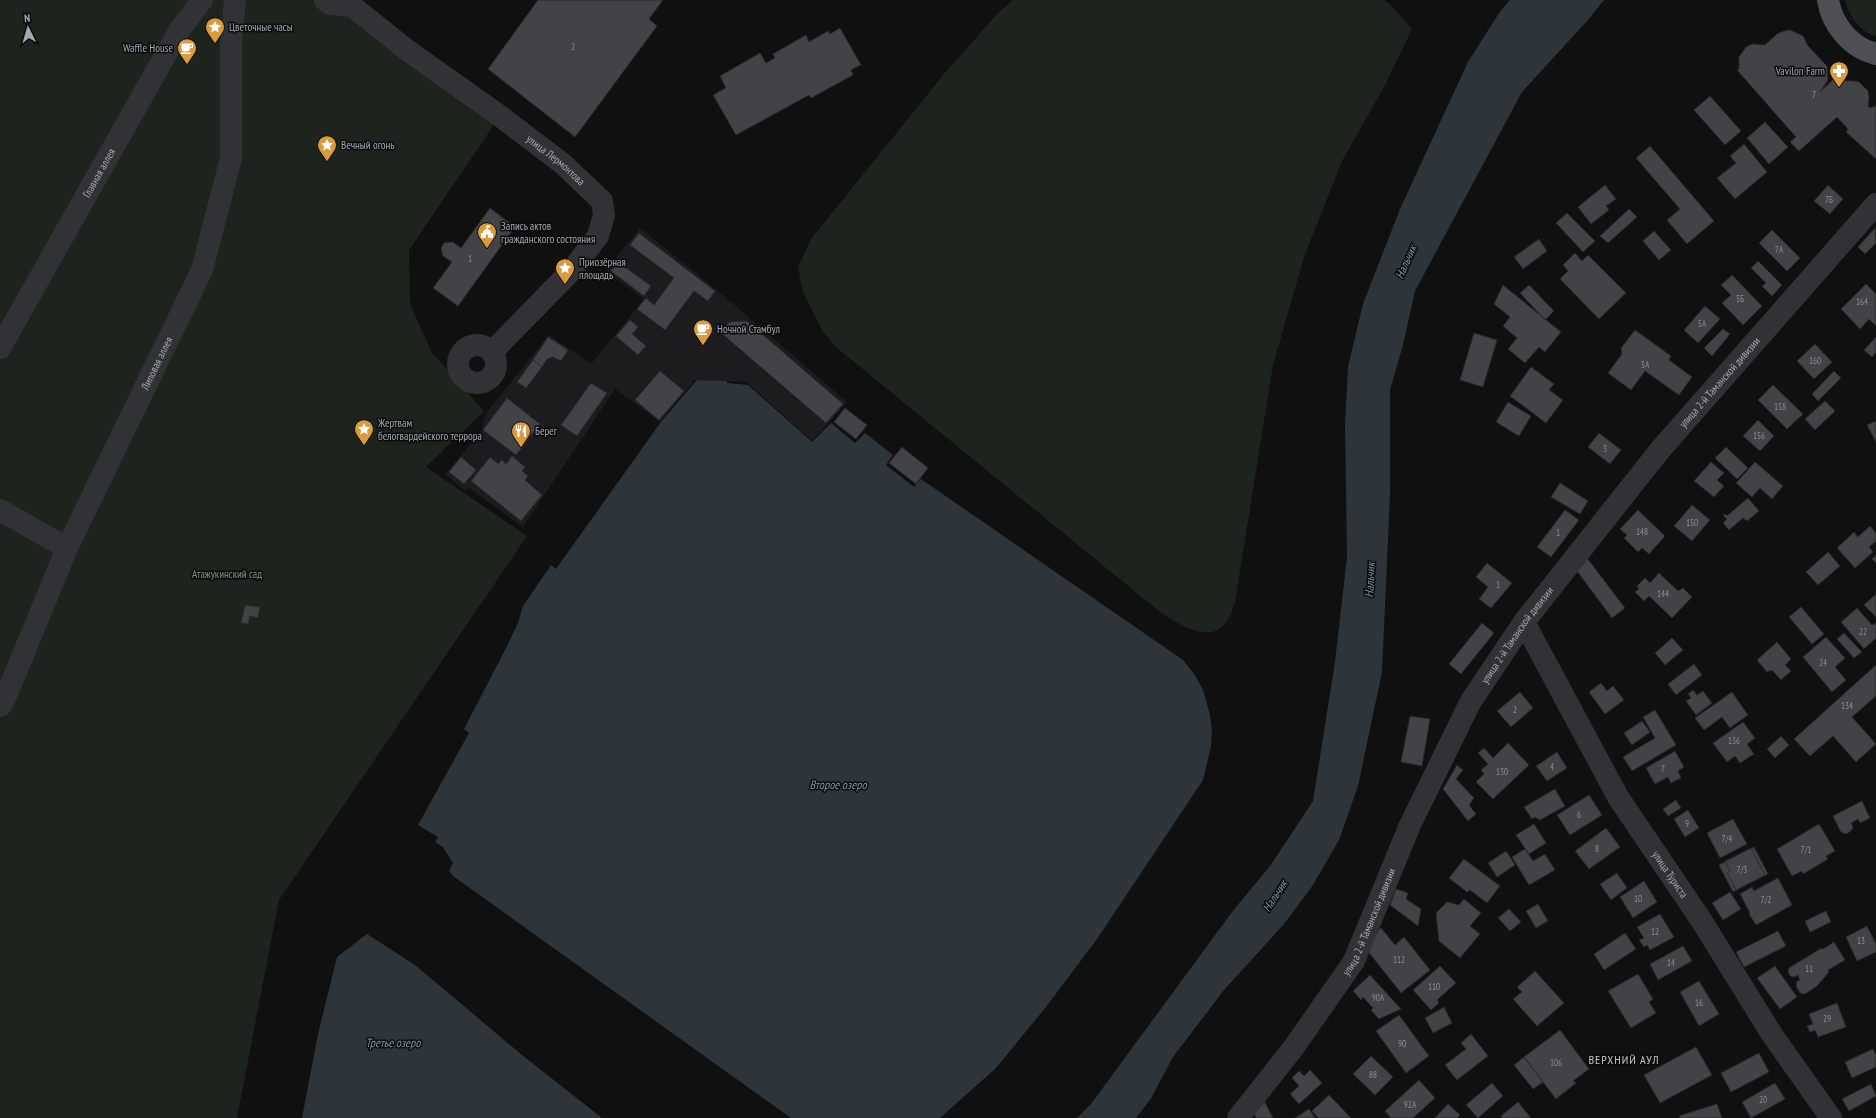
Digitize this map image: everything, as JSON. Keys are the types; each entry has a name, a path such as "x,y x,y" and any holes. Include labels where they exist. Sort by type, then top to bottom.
{"main road":[{"path":"1828,0 1830,9 1838,27 1851,42 1868,52 1876,54"}],"street":[{"name":"Главная аллея","path":"0,348 179,31 202,0"},
{"name":"Липовая аллея","path":"0,706 6,696 67,548 202,270 231,158 231,42 234,0"},
{"name":"улица Лермонтова","path":"325,0 330,4 353,3 407,50 500,116 563,164 602,201 604,215 598,236 572,270 492,352"},
{"name":"улица 2-й Таманской дивизии","path":"1238,1118 1294,1047 1354,961 1410,824 1471,701 1524,622 1660,450 1876,204"},
{"path":"0,510 67,548"},
{"name":"улица Туриста","path":"1524,622 1618,797 1703,923 1771,1033 1831,1118"}],"shaded area":[{"path":"640,228 717,290 847,402 812,441 746,382 695,380 660,422 615,389 523,527 469,488 466,491 445,474 481,432 486,413 549,335 591,364 644,299 605,271"}],"green space":[{"name":"Атажукинский сад","path":"0,0 325,0 500,116 409,250 410,304 432,353 484,411 426,467 527,536 279,900 237,1118 0,1118"},
{"path":"1013,0 1384,0 1391,5 1412,29 1384,87 1342,161 1304,257 1273,365 1235,602 1229,617 1222,627 1214,632 1204,632 1183,626 1160,612 837,348 823,332 803,292 798,267 811,239 944,74 998,13"},
{"path":"1845,0 1876,0 1876,37 1860,27 1849,12"}],"water":[{"name":"Нальчик","path":"1510,0 1604,0 1588,20 1522,92 1415,291 1403,345 1390,390 1390,495 1382,672 1358,786 1339,840 1313,885 1284,924 1224,990 1173,1057 1150,1100 1136,1118 1077,1118 1091,1104 1232,912 1270,866 1313,801 1335,662 1347,557 1345,424 1348,367 1363,304 1400,209 1468,62 1501,10"},
{"name":"Второе озеро","path":"697,380 727,381 727,383 748,385 812,442 831,423 855,443 865,433 893,455 886,465 914,487 921,479 1183,660 1195,675 1203,690 1210,715 1212,730 1211,746 1203,780 1097,939 1046,1007 996,1068 940,1118 791,1118 453,876 449,871 453,863 443,847 435,842 438,837 418,825 469,733 464,729 518,623 523,606 551,565 556,569 661,422"},
{"name":"Третье озеро","path":"367,934 415,965 522,1055 602,1118 302,1118 318,1034 337,957"}],"building":[{"path":"538,0 663,0 649,19 657,26 575,137 488,69"},
{"path":"840,28 861,65 851,70 853,75 811,98 809,95 736,135 713,95 726,88 720,76 760,53 766,63 775,58 773,54 806,35 809,42 828,31 830,34"},
{"path":"1790,30 1803,36 1808,46 1827,66 1828,80 1820,92 1839,74 1846,81 1859,82 1868,91 1868,106 1870,108 1876,106 1876,159 1846,132 1848,129 1837,117 1799,151 1790,142 1796,137 1737,70 1739,69 1739,57 1746,47 1752,44 1765,45 1777,34"},
{"path":"1710,96 1741,131 1725,145 1694,110"},
{"path":"1765,122 1788,147 1769,164 1747,138"},
{"path":"1744,144 1767,172 1735,199 1717,178 1736,163 1730,156"},
{"path":"1650,146 1714,221 1687,244 1667,220 1680,209 1636,158"},
{"path":"1605,185 1616,199 1606,206 1609,210 1591,224 1578,207"},
{"path":"1828,185 1843,199 1830,214 1814,201"},
{"path":"490,208 515,227 458,306 433,288 452,262 443,256 441,248 444,243 453,242 461,248"},
{"path":"1629,209 1637,217 1608,243 1600,236"},
{"path":"1567,213 1595,241 1583,252 1556,223"},
{"path":"1875,228 1876,243 1865,254 1858,247"},
{"path":"1772,230 1800,258 1787,271 1759,243"},
{"path":"1654,231 1671,250 1659,260 1643,241"},
{"path":"639,233 715,291 708,301 694,291 665,330 637,309 646,298 654,305 674,278 630,245"},
{"path":"1539,239 1547,251 1523,269 1514,257"},
{"path":"1575,253 1582,261 1588,255 1626,293 1599,319 1560,279 1568,271 1563,265"},
{"path":"1758,261 1782,285 1772,296 1762,286 1766,283 1751,268"},
{"path":"618,262 651,286 644,296 611,271"},
{"path":"1732,275 1762,306 1743,325 1722,303 1731,295 1721,285"},
{"path":"1866,284 1876,294 1876,324 1875,325 1869,319 1860,329 1841,309"},
{"path":"1503,285 1561,332 1545,352 1539,347 1525,363 1508,349 1517,338 1503,326 1510,317 1494,304"},
{"path":"1529,285 1554,311 1545,320 1520,293"},
{"path":"1705,306 1720,319 1698,343 1684,330"},
{"path":"630,320 638,327 632,334 646,346 638,355 616,336"},
{"path":"747,321 843,404 826,423 720,332 730,322"},
{"path":"1723,329 1730,334 1712,356 1704,348"},
{"path":"1635,330 1671,356 1669,360 1692,377 1679,395 1645,371 1631,390 1608,373 1622,354 1621,348"},
{"path":"1474,333 1497,340 1483,387 1460,380"},
{"path":"548,337 568,350 561,361 553,357 547,359 542,367 533,360"},
{"path":"1876,337 1876,352 1872,357 1864,350"},
{"path":"1815,344 1832,362 1814,379 1797,361"},
{"path":"533,360 542,367 526,388 517,382"},
{"path":"1531,367 1554,384 1549,390 1563,400 1546,423 1510,396"},
{"path":"660,371 684,391 659,420 635,400"},
{"path":"1834,371 1841,378 1818,401 1812,394"},
{"path":"591,383 607,393 577,436 561,425"},
{"path":"1773,385 1803,414 1787,429 1758,400"},
{"path":"507,398 540,424 516,455 483,430"},
{"path":"1825,401 1835,411 1815,430 1805,419"},
{"path":"1508,402 1531,416 1519,436 1496,422"},
{"path":"845,408 867,425 856,439 834,422"},
{"path":"1758,420 1774,436 1760,451 1743,436"},
{"path":"1876,421 1876,442 1867,425"},
{"path":"1599,433 1621,450 1610,464 1588,447"},
{"path":"902,447 928,468 916,484 889,463"},
{"path":"1726,447 1748,468 1737,479 1715,458"},
{"path":"512,456 525,467 522,471 528,476 525,480 542,495 521,521 471,481 490,457 498,464 502,460 506,464"},
{"path":"461,457 476,470 464,484 449,472"},
{"path":"1711,462 1724,473 1717,480 1724,486 1714,497 1694,481"},
{"path":"1755,462 1783,486 1772,499 1760,488 1752,497 1736,483"},
{"path":"1560,483 1588,501 1580,514 1551,497"},
{"path":"1748,498 1759,511 1747,521 1743,518 1729,530 1723,523 1727,519 1723,515 1725,514 1727,516"},
{"path":"1692,505 1710,520 1692,541 1674,526"},
{"path":"1565,510 1579,520 1551,557 1537,547"},
{"path":"1638,510 1665,536 1649,554 1642,548 1638,552 1624,538 1627,535 1620,529"},
{"path":"1870,526 1876,533 1876,541 1869,547 1873,552 1855,568 1837,548 1854,532 1858,537"},
{"path":"1828,552 1840,566 1818,585 1806,572"},
{"path":"1876,555 1876,563 1872,559"},
{"path":"1587,558 1625,608 1612,618 1574,567"},
{"path":"1487,563 1512,583 1491,608 1479,599 1488,587 1476,577"},
{"path":"1659,573 1678,591 1683,588 1692,597 1672,618 1649,596 1644,601 1635,592 1639,589 1637,586 1645,578 1650,583"},
{"path":"1876,594 1876,617 1864,605"},
{"path":"245,605 260,607 258,618 250,616 248,624 241,623"},
{"path":"1801,607 1824,634 1812,644 1789,617"},
{"path":"1857,608 1872,625 1876,623 1876,638 1864,649 1841,622"},
{"path":"1482,623 1494,633 1461,674 1449,664"},
{"path":"1844,633 1862,652 1854,658 1837,639"},
{"path":"1826,637 1845,658 1835,667 1846,680 1832,692 1803,657"},
{"path":"1672,638 1683,650 1665,665 1655,653"},
{"path":"1777,642 1791,659 1785,665 1791,671 1781,680 1772,670 1767,672 1757,660"},
{"path":"1694,664 1702,675 1676,695 1668,684"},
{"path":"1876,665 1876,696 1852,717 1876,744 1856,762 1833,736 1810,756 1794,739"},
{"path":"1601,683 1607,691 1613,686 1624,700 1605,714 1589,692"},
{"path":"1693,690 1697,695 1703,691 1712,703 1696,715 1686,701 1691,698 1688,694"},
{"path":"1520,692 1533,708 1511,727 1497,711"},
{"path":"1732,692 1748,715 1730,728 1722,717 1704,730 1695,718"},
{"path":"1655,710 1676,745 1632,771 1623,757 1655,738 1643,717"},
{"path":"1410,716 1430,719 1422,766 1401,762"},
{"path":"1642,721 1650,732 1632,745 1624,733"},
{"path":"1743,722 1755,738 1747,744 1754,754 1740,763 1735,756 1727,762 1713,743"},
{"path":"1781,736 1789,745 1775,758 1767,749"},
{"path":"1508,743 1529,765 1493,799 1476,782 1484,774 1481,770 1488,764 1478,753 1484,748 1493,758"},
{"path":"1675,751 1684,767 1678,771 1681,778 1671,783 1668,777 1655,784 1646,768"},
{"path":"1557,752 1567,768 1547,781 1536,766"},
{"path":"1457,765 1463,770 1456,779 1474,798 1469,805 1476,814 1468,821 1443,789"},
{"path":"1555,789 1565,806 1540,820 1535,817 1532,819 1524,807"},
{"path":"1589,795 1602,815 1570,835 1557,815"},
{"path":"1676,800 1681,808 1668,816 1663,809"},
{"path":"1862,801 1870,818 1860,823 1858,819 1851,823 1853,827 1851,831 1846,834 1841,832 1833,816"},
{"path":"1688,810 1699,828 1685,837 1674,819"},
{"path":"1733,819 1747,844 1720,858 1707,833"},
{"path":"1534,824 1546,843 1529,854 1516,835"},
{"path":"1819,824 1835,851 1826,856 1828,859 1803,874 1802,871 1792,876 1777,849"},
{"path":"1606,828 1620,847 1589,869 1575,851"},
{"path":"1754,847 1768,874 1736,890 1727,873 1730,871 1725,861"},
{"path":"1751,848 1765,875 1733,892 1719,865"},
{"path":"1525,849 1533,861 1545,854 1555,870 1529,885 1512,857"},
{"path":"1506,851 1515,865 1497,877 1488,863"},
{"path":"1464,859 1500,886 1487,903 1470,890 1467,892 1449,878"},
{"path":"1617,873 1627,888 1611,900 1600,884"},
{"path":"1778,878 1792,905 1756,925 1740,894 1752,887 1754,891"},
{"path":"1644,881 1657,902 1633,918 1620,897"},
{"path":"1396,889 1408,893 1406,899 1421,909 1418,926 1390,905"},
{"path":"1730,892 1741,909 1723,920 1712,903"},
{"path":"1464,899 1481,913 1470,926 1480,934 1460,958 1439,941 1436,913 1447,902 1459,905"},
{"path":"1538,904 1548,921 1536,928 1526,911"},
{"path":"1509,909 1521,922 1510,931 1498,918"},
{"path":"1826,911 1831,922 1810,932 1805,921"},
{"path":"1660,914 1674,937 1650,950 1647,945 1644,947 1639,940 1644,938 1637,927"},
{"path":"1867,926 1876,944 1876,952 1857,961 1846,937"},
{"path":"1381,928 1395,945 1404,937 1430,970 1401,993 1367,950 1374,934"},
{"path":"1778,931 1786,946 1744,967 1736,952"},
{"path":"1625,933 1636,949 1604,970 1594,954"},
{"path":"1834,942 1845,960 1828,970 1829,972 1817,986 1805,994 1800,993 1796,986 1797,981 1800,980 1798,975 1794,977 1790,976 1788,972 1789,968"},
{"path":"1683,946 1692,961 1658,980 1650,964"},
{"path":"1440,966 1456,983 1437,1000 1439,1003 1431,1010 1413,990"},
{"path":"1775,966 1797,997 1780,1009 1757,978"},
{"path":"1535,971 1564,1003 1537,1026 1513,999 1522,992 1517,987"},
{"path":"1638,974 1653,999 1649,1002 1656,1013 1631,1028 1608,991"},
{"path":"1370,975 1401,1009 1379,1019 1371,1010 1373,1008 1363,997 1361,1000 1353,991"},
{"path":"1699,981 1719,1014 1699,1026 1680,992"},
{"path":"1837,1003 1846,1027 1818,1037 1815,1030 1810,1032 1807,1026 1813,1024 1809,1014"},
{"path":"1444,1007 1452,1023 1433,1033 1425,1018"},
{"path":"1399,1015 1429,1056 1406,1073 1376,1031"},
{"path":"1560,1030 1589,1069 1573,1081 1576,1083 1556,1099 1524,1057"},
{"path":"1471,1034 1488,1056 1457,1080 1445,1065 1466,1049 1461,1043"},
{"path":"1696,1047 1712,1075 1660,1103 1644,1075"},
{"path":"1873,1049 1876,1055 1876,1067 1852,1078 1845,1062"},
{"path":"1759,1053 1769,1072 1731,1092 1721,1073"},
{"path":"1371,1056 1393,1077 1375,1095 1353,1074"},
{"path":"1524,1057 1543,1082 1533,1089 1514,1065"},
{"path":"1310,1070 1322,1083 1299,1104 1290,1094 1299,1086 1292,1078 1299,1071 1304,1076"},
{"path":"1419,1080 1435,1098 1413,1118 1391,1118 1385,1111"},
{"path":"1492,1083 1503,1096 1478,1118 1466,1105"},
{"path":"1775,1083 1785,1099 1751,1118 1742,1102"},
{"path":"1871,1084 1876,1096 1849,1111 1842,1099"},
{"path":"1329,1095 1351,1118 1318,1118 1312,1111"},
{"path":"1262,1097 1273,1118 1256,1118 1252,1110"},
{"path":"1518,1102 1531,1118 1502,1118 1501,1116"},
{"path":"1448,1104 1460,1115 1457,1118 1435,1118"},
{"path":"1717,1104 1722,1118 1680,1118 1679,1116"},
{"path":"1309,1109 1315,1118 1295,1118"}],"place":[{"name":"Цветочные часы","path":"215,44"},
{"name":"Waffle House","path":"187,65"},
{"name":"Vavilon Farm","path":"1839,88"},
{"name":"Вечный огонь","path":"327,162"},
{"name":"Запись актов гражданского состояния","path":"487,249"},
{"name":"Приозёрная площадь","path":"565,285"},
{"name":"Ночной Стамбул","path":"703,346"},
{"name":"Жертвам белогвардейского террора","path":"364,446"},
{"name":"Берег","path":"521,448"}],"district":[{"name":"ВЕРХНИЙ АУЛ","path":"1624,1060"}]}
